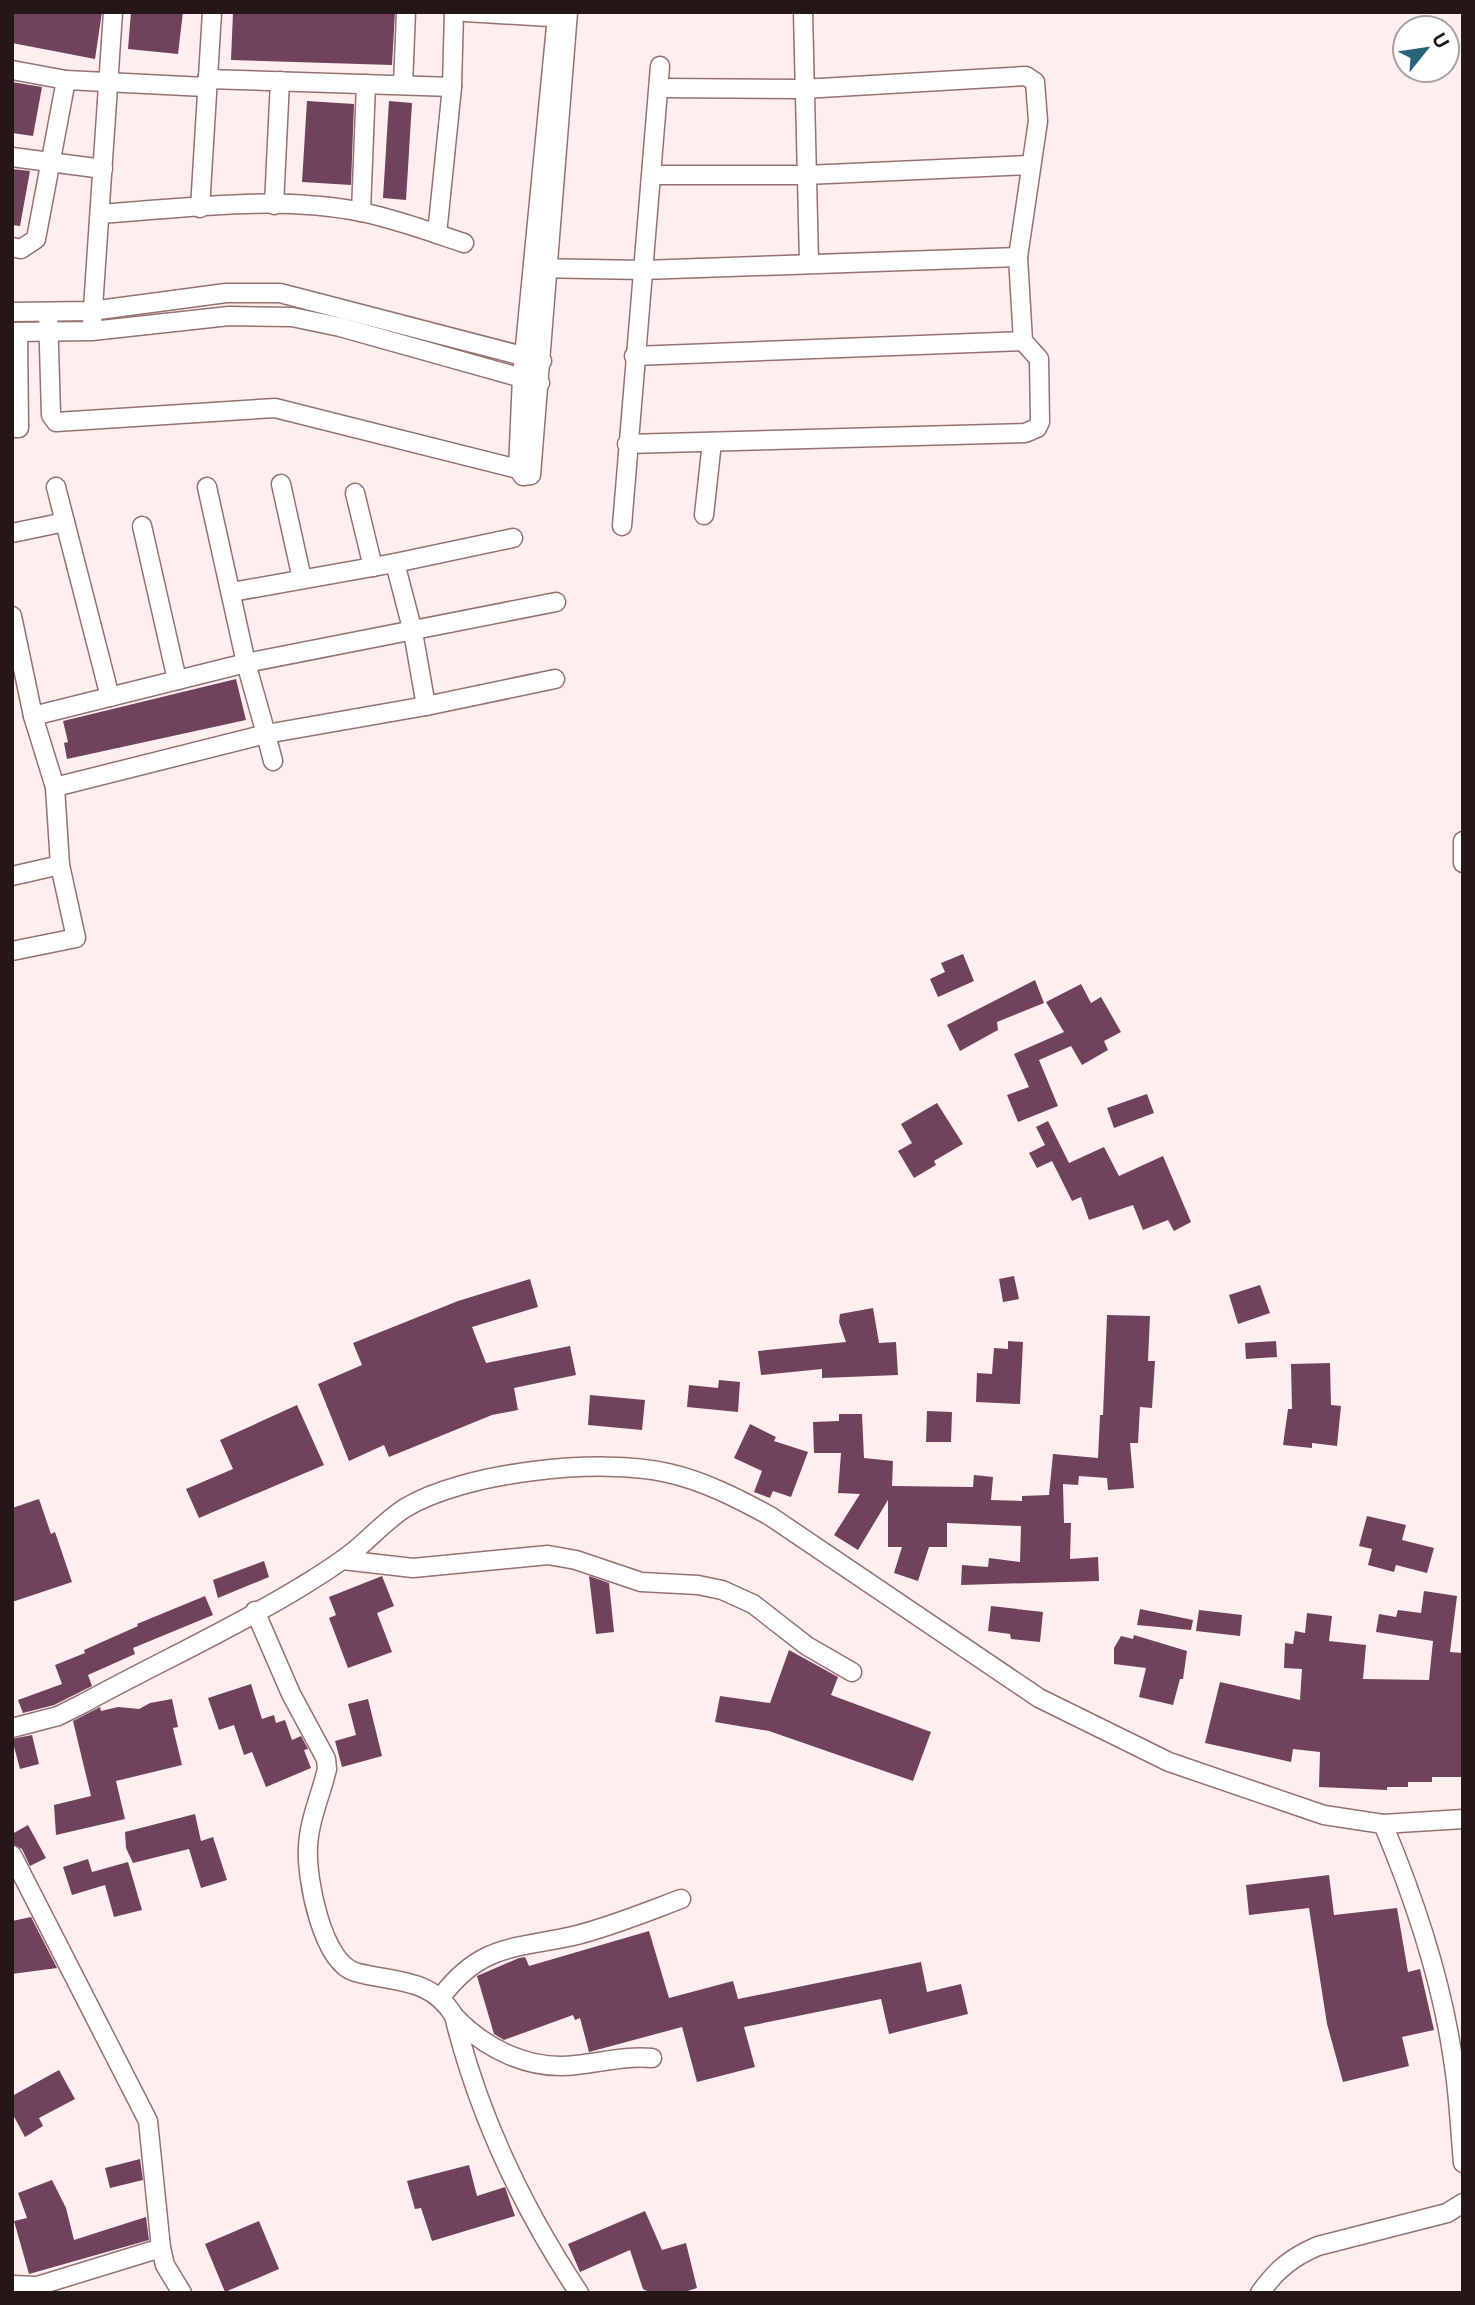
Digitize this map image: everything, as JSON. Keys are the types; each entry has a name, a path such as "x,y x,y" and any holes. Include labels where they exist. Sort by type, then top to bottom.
{"street":[{"path":"92,331 91,311 113,12"},
{"path":"200,208 212,12"},
{"path":"403,85 406,12"},
{"path":"437,234 452,87 454,12"},
{"path":"48,312 51,415 57,422 275,408 517,469 523,476 531,475 531,380 564,15 465,12"},
{"path":"803,12 809,262"},
{"path":"622,526 660,66"},
{"path":"12,70 65,80 206,83 280,81 452,87"},
{"path":"627,444 1032,432 1040,422 1039,359 1023,341 1018,257 1038,121 1035,82 1026,76 803,89 659,88"},
{"path":"12,247 21,249 36,239 65,80"},
{"path":"274,205 280,81"},
{"path":"361,212 366,83"},
{"path":"12,157 103,169"},
{"path":"652,175 806,174 1030,164"},
{"path":"100,214 274,205 361,212 464,243"},
{"path":"541,269 643,270 809,262 1018,257"},
{"path":"12,312 91,311 226,293 280,293 430,330 534,360"},
{"path":"12,428 19,428 15,332 92,331 229,316 292,317 531,380"},
{"path":"634,356 1023,341"},
{"path":"704,515 712,442"},
{"path":"281,484 302,579"},
{"path":"56,487 110,697"},
{"path":"207,487 246,663 273,761"},
{"path":"355,493 373,567"},
{"path":"12,533 65,522"},
{"path":"142,526 177,680"},
{"path":"232,592 395,563 513,538"},
{"path":"395,563 413,632 426,706"},
{"path":"33,716 246,663 556,602"},
{"path":"12,616 33,716 55,787 61,865 76,938 12,951"},
{"path":"55,787 266,734 426,706 555,679"},
{"path":"1463,841 1463,863"},
{"path":"12,876 61,865"},
{"path":"12,1728 31,1725 76,1707 254,1611 343,1560 387,1522 421,1500 460,1486 520,1473 615,1467 670,1473 735,1497 770,1516 1039,1698 1169,1762 1271,1799 1386,1831 1463,1819"},
{"path":"343,1560 422,1568 548,1555 576,1560 641,1582 710,1587 737,1595 753,1604 807,1646 852,1672"},
{"path":"254,1611 291,1694 326,1759 327,1769 308,1848 317,1910 329,1947 335,1956 352,1971 417,1985 441,1997 454,2016 482,2042 505,2053 549,2067 625,2056 652,2059"},
{"path":"1386,1831 1406,1884 1450,2042 1463,2163"},
{"path":"12,1855 148,2121 155,2161 161,2248 165,2265 182,2293"},
{"path":"441,1997 458,1975 494,1954 516,1945 574,1936 681,1899"},
{"path":"454,2016 473,2088 493,2135 540,2234 579,2293"},
{"path":"1260,2293 1275,2272 1290,2260 1318,2246 1447,2213 1463,2203"},
{"path":"12,2284 37,2286 161,2248"}],"building":[{"path":"12,12 102,12 95,59 12,43"},
{"path":"131,12 183,12 178,54 128,49"},
{"path":"233,12 395,12 392,65 231,60"},
{"path":"12,82 42,87 33,136 12,133"},
{"path":"307,101 354,104 351,185 302,182"},
{"path":"389,101 412,103 406,200 383,198"},
{"path":"12,169 30,171 20,226 12,225"},
{"path":"236,679 246,720 67,759 64,743 68,742 63,721"},
{"path":"963,954 974,981 938,997 930,979 945,972 941,963"},
{"path":"1035,980 1044,1003 997,1022 998,1030 960,1051 947,1025"},
{"path":"1081,984 1091,1003 1101,997 1121,1032 1104,1041 1108,1050 1082,1065 1071,1046 1039,1060 1058,1106 1018,1122 1007,1095 1029,1087 1014,1054 1064,1032 1046,1002"},
{"path":"1147,1094 1154,1113 1114,1128 1107,1108"},
{"path":"937,1103 963,1144 934,1161 936,1165 914,1178 898,1151 912,1143 901,1124"},
{"path":"1048,1121 1069,1163 1104,1147 1119,1176 1163,1156 1191,1222 1174,1231 1168,1220 1143,1230 1133,1205 1089,1220 1081,1197 1072,1201 1052,1161 1037,1168 1029,1153 1045,1145 1036,1127"},
{"path":"1014,1276 1019,1299 1003,1302 999,1279"},
{"path":"530,1279 538,1307 472,1327 486,1363 570,1346 576,1375 514,1388 518,1410 492,1415 389,1457 384,1445 349,1461 318,1384 362,1365 353,1343 458,1301"},
{"path":"1260,1285 1270,1313 1238,1324 1229,1295"},
{"path":"873,1308 879,1343 896,1342 898,1375 822,1378 822,1369 761,1375 758,1351 846,1342 839,1322 840,1314"},
{"path":"1107,1315 1150,1316 1148,1361 1155,1361 1152,1408 1140,1407 1138,1443 1130,1443 1134,1488 1108,1490 1107,1478 1079,1476 1078,1485 1063,1484 1064,1523 1071,1523 1070,1559 1098,1557 1099,1581 961,1585 962,1565 988,1567 989,1558 1020,1562 1021,1526 947,1523 947,1547 929,1547 918,1581 894,1573 902,1547 888,1547 888,1500 858,1550 834,1535 860,1494 838,1493 841,1453 814,1453 813,1422 839,1421 839,1414 862,1414 864,1458 893,1461 892,1486 973,1487 974,1475 993,1477 991,1500 1022,1501 1022,1496 1049,1495 1053,1454 1098,1458 1100,1415 1103,1415"},
{"path":"1008,1341 1023,1342 1020,1404 976,1402 977,1373 992,1374 994,1348 1008,1349"},
{"path":"1276,1341 1277,1357 1246,1359 1245,1343"},
{"path":"1330,1363 1331,1405 1341,1406 1337,1446 1312,1443 1312,1448 1283,1445 1288,1409 1292,1409 1291,1364"},
{"path":"719,1380 740,1382 738,1412 687,1407 689,1385 718,1388"},
{"path":"590,1395 645,1400 642,1430 588,1425"},
{"path":"297,1405 324,1465 199,1518 186,1489 233,1469 220,1440"},
{"path":"927,1411 952,1412 951,1442 926,1442"},
{"path":"750,1424 776,1437 774,1441 808,1452 791,1497 773,1491 770,1498 754,1492 762,1471 734,1458"},
{"path":"39,1499 51,1534 55,1532 72,1582 12,1602 12,1508"},
{"path":"1367,1516 1406,1525 1402,1540 1434,1548 1427,1573 1396,1565 1394,1572 1368,1565 1372,1549 1359,1546"},
{"path":"264,1561 269,1577 218,1598 213,1580"},
{"path":"382,1576 394,1606 377,1613 392,1652 348,1668 329,1618 336,1615 329,1597"},
{"path":"589,1576 609,1583 614,1632 596,1634"},
{"path":"1424,1591 1457,1596 1450,1652 1463,1653 1463,1777 1432,1777 1432,1782 1408,1782 1408,1787 1387,1787 1387,1790 1319,1787 1320,1752 1293,1749 1291,1762 1205,1743 1220,1682 1300,1700 1302,1669 1284,1668 1285,1643 1293,1644 1295,1631 1305,1633 1307,1613 1332,1616 1329,1641 1366,1645 1363,1679 1429,1680 1433,1641 1376,1632 1379,1614 1396,1617 1398,1610 1421,1613"},
{"path":"205,1596 213,1615 133,1648 135,1654 88,1675 92,1686 54,1705 23,1713 18,1700 62,1684 55,1665 85,1653 84,1650 138,1626 137,1624"},
{"path":"991,1606 1043,1612 1040,1642 1011,1639 1010,1634 988,1631"},
{"path":"1140,1609 1193,1620 1191,1630 1137,1625"},
{"path":"1199,1610 1242,1615 1240,1636 1196,1631"},
{"path":"1134,1635 1187,1651 1183,1679 1180,1679 1173,1705 1139,1697 1146,1668 1114,1664 1114,1648 1121,1636 1133,1639"},
{"path":"789,1650 838,1677 831,1695 931,1732 913,1781 769,1731 715,1722 720,1696 770,1703"},
{"path":"251,1684 262,1719 274,1715 276,1723 285,1720 292,1740 301,1736 308,1749 304,1750 311,1768 266,1787 252,1752 244,1755 234,1725 219,1730 208,1698"},
{"path":"172,1699 178,1727 173,1728 182,1765 116,1781 125,1819 56,1835 54,1805 91,1796 73,1721 100,1707 101,1711 118,1707 139,1709 150,1703"},
{"path":"368,1699 382,1756 342,1767 335,1741 356,1735 348,1704"},
{"path":"32,1735 39,1764 20,1769 12,1739"},
{"path":"195,1814 201,1841 213,1837 227,1880 201,1888 189,1849 133,1863 126,1848 125,1832"},
{"path":"28,1825 46,1858 30,1866 22,1849 12,1844 12,1834"},
{"path":"88,1859 92,1872 128,1862 142,1910 114,1917 105,1885 72,1895 63,1867"},
{"path":"1329,1875 1334,1915 1397,1908 1408,1972 1420,1969 1434,2030 1402,2037 1409,2066 1343,2082 1327,2024 1309,1908 1249,1915 1246,1885"},
{"path":"31,1917 57,1968 12,1974 12,1921"},
{"path":"649,1931 669,1998 733,1981 738,1999 921,1962 927,1992 961,1984 968,2014 889,2034 881,1999 744,2027 755,2067 697,2082 682,2027 589,2052 580,2018 575,2020 573,2015 504,2040 494,2034 477,1976 519,1958 525,1957 529,1966"},
{"path":"59,2070 75,2099 39,2118 43,2126 25,2137 12,2113 12,2096"},
{"path":"140,2159 143,2180 110,2188 105,2168"},
{"path":"469,2165 477,2196 505,2187 515,2216 432,2241 421,2208 415,2209 407,2181"},
{"path":"52,2180 66,2208 74,2240 146,2217 149,2240 29,2274 14,2221 27,2218 18,2193"},
{"path":"645,2211 662,2250 686,2243 697,2288 681,2293 651,2293 643,2289 630,2250 580,2272 568,2244"},
{"path":"259,2221 279,2269 225,2292 205,2244"}]}
